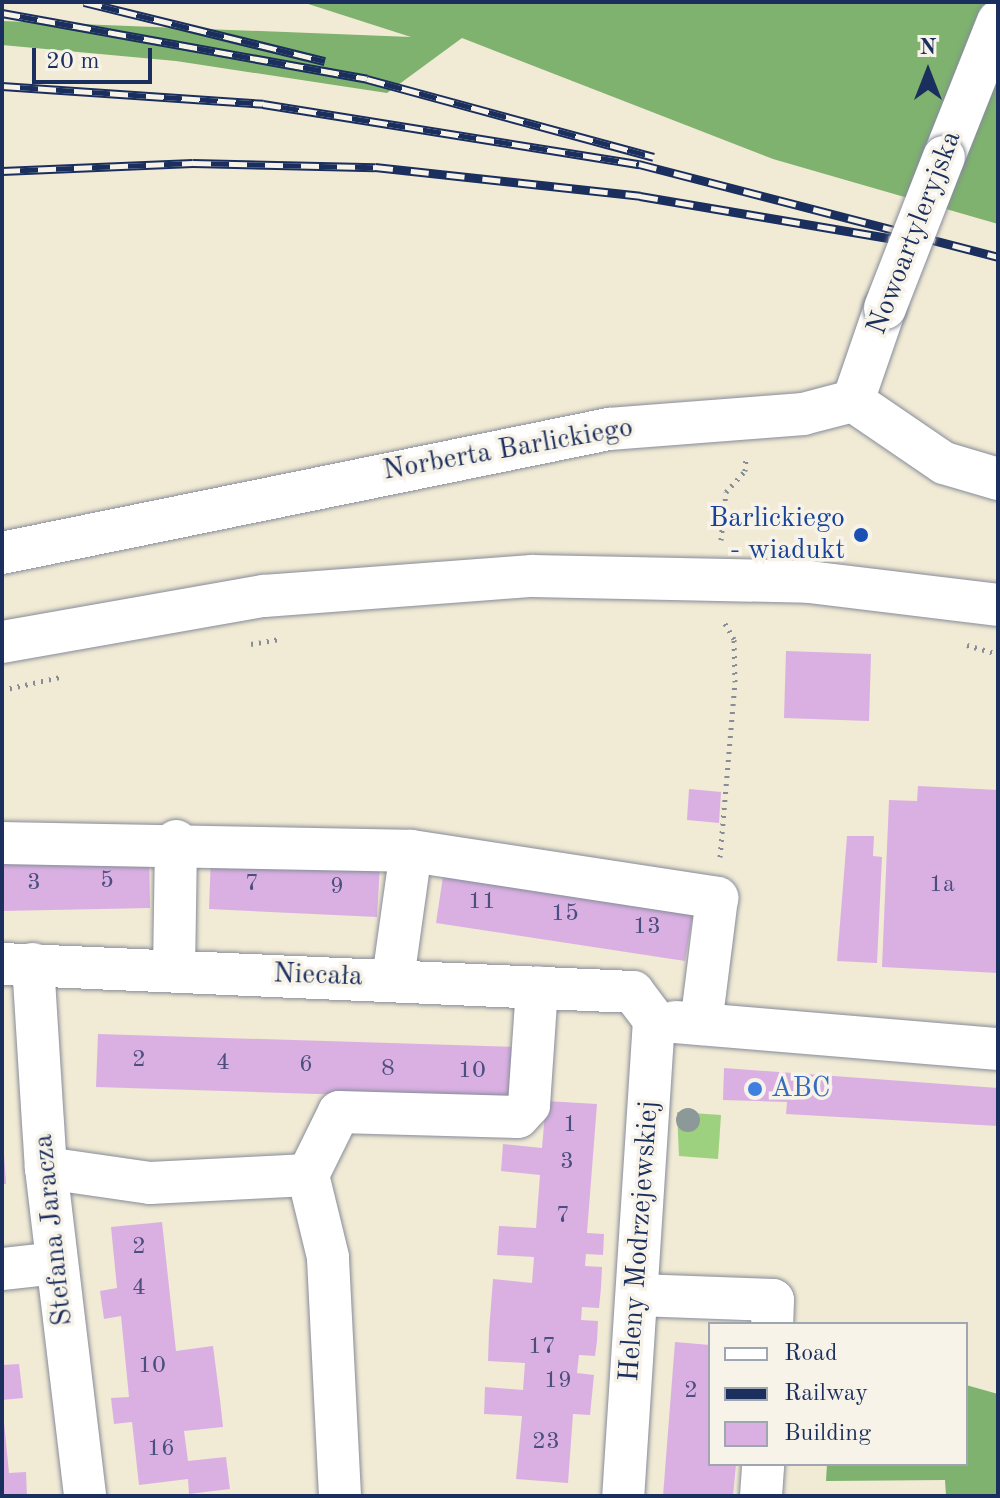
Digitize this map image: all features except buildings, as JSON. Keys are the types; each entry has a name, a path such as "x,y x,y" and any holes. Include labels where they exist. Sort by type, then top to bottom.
{"street":[{"name":"Nowoartyleryjska","path":"853,401 885,308 998,21"},
{"path":"853,401 944,463 998,479"},
{"name":"Norberta Barlickiego","path":"2,553 609,429 803,414 853,401"},
{"path":"2,642 183,607 344,588 721,564 998,605"},
{"path":"2,843 176,841 411,851 717,898 701,1024"},
{"path":"174,971 176,841"},
{"path":"393,979 411,851"},
{"name":"Niecała","path":"17,964 537,987 644,1006 701,1024 998,1049"},
{"name":"Stefana Jaracza","path":"17,964 46,1168 85,1496"},
{"path":"340,1496 328,1257 308,1175 339,1112 518,1117 529,1105 537,987"},
{"name":"Heleny Modrzejewskiej","path":"623,1496 637,1295 644,1006"},
{"path":"46,1168 150,1183 308,1175"},
{"path":"2,1269 56,1263"},
{"path":"637,1295 773,1300 772,1322"},
{"path":"761,1496 763,1466"}],"path":[{"path":"717,898 735,682 734,639 722,620 721,564 726,492 745,471"},
{"path":"708,619 737,621"},
{"path":"237,646 298,637"},
{"path":"960,643 998,654"},
{"path":"2,690 73,674"}],"green space":[{"path":"302,2 998,2 998,224 773,159 462,38 387,93 176,61 2,45 2,21 411,37"},
{"path":"677,1112 721,1115 718,1159 679,1156"},
{"path":"968,1386 998,1394 998,1496 946,1496 945,1480 826,1481 827,1466 968,1466"}],"railway":[{"path":"84,2 325,61"},
{"path":"2,13 367,79 654,157"},
{"path":"2,86 263,104 639,164 998,257"},
{"path":"2,171 193,163 375,167 640,196 900,240"}],"place":[{"name":"Barlickiego - wiadukt","path":"861,535"},
{"name":"ABC","path":"755,1089"}]}
